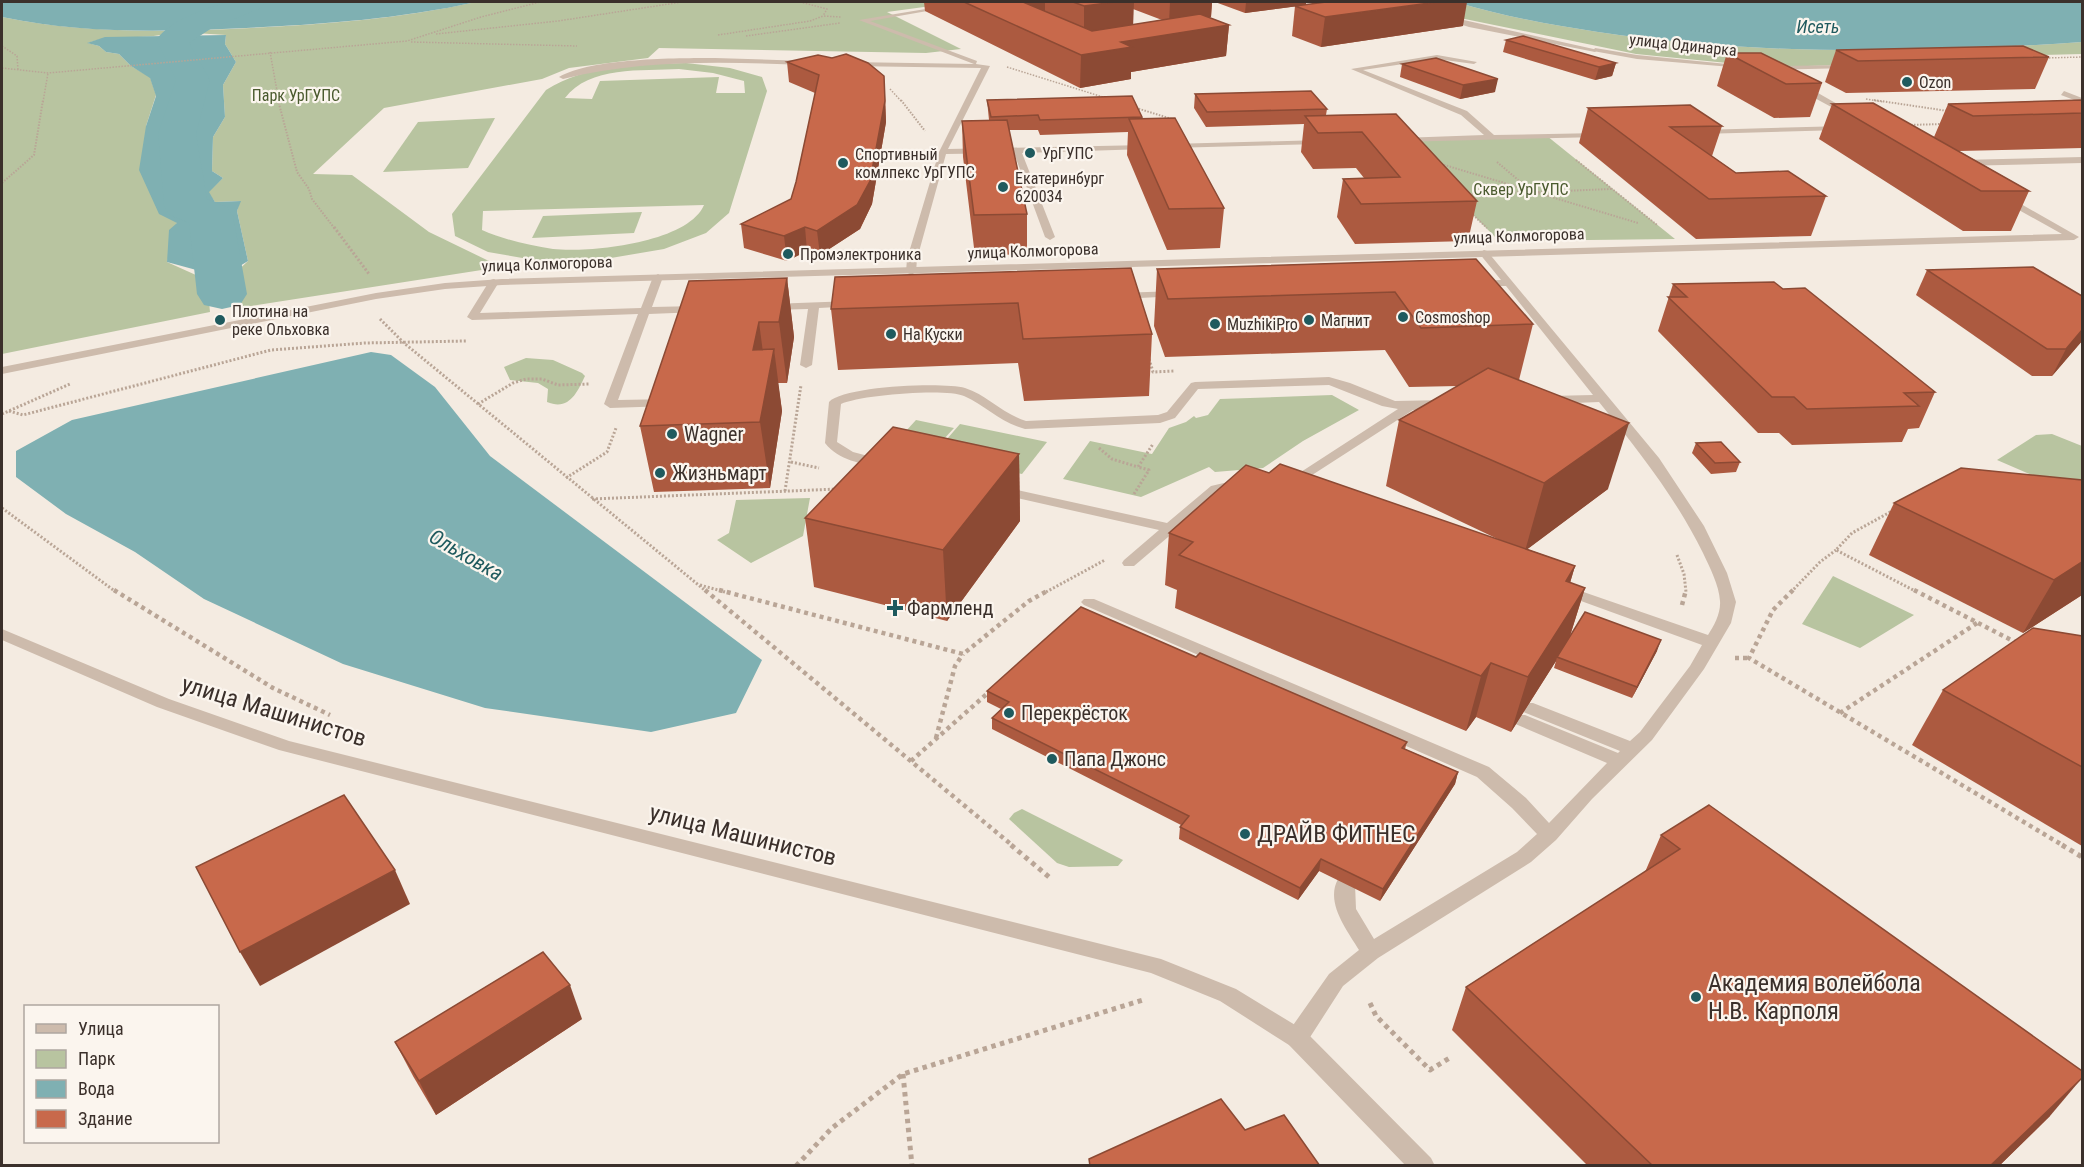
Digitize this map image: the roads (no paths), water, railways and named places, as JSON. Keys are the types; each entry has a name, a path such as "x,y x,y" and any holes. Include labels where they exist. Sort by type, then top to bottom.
{"street":[{"path":"976,2 862,20 986,66"},
{"name":"улица Одинарка","path":"1437,15 1469,25 1595,50 1693,63 1768,68 1787,79"},
{"path":"1473,62 1437,57 1355,69 1464,113 1492,138"},
{"path":"563,77 609,65 658,60 811,63"},
{"path":"834,63 986,66"},
{"path":"911,272 912,259 943,152 986,66"},
{"path":"1768,68 1863,66"},
{"path":"1797,84 1855,116"},
{"path":"2064,93 2082,101"},
{"path":"1694,132 1851,127"},
{"path":"1387,141 1604,135"},
{"path":"943,152 1330,142"},
{"path":"1017,150 1050,237"},
{"path":"1953,164 2082,159"},
{"path":"1993,192 2078,239"},
{"name":"улица Колмогорова","path":"2,371 376,296 494,282 911,272 1511,252 2078,239"},
{"path":"1297,1038 1336,980 1371,952 1524,857 1549,835 1646,736 1723,623 1728,602 1720,573 1697,526 1654,461 1484,253"},
{"path":"658,277 606,414 680,406"},
{"path":"494,282 472,317 712,309"},
{"path":"1467,284 1509,283"},
{"path":"1111,296 1182,294"},
{"path":"757,308 862,304"},
{"path":"806,365 814,306"},
{"path":"898,467 849,456 838,451 831,443 835,402 845,396 869,393 961,390 972,394 1011,422 1025,425 1160,419 1171,415 1195,386 1329,381 1344,383 1388,403 1412,405 1457,403"},
{"path":"1535,400 1603,398"},
{"path":"1305,498 1279,489 1412,405"},
{"path":"1129,562 1216,489 1234,483 1260,483"},
{"path":"984,487 1169,528"},
{"path":"1549,585 1711,642"},
{"path":"1089,602 1483,772 1519,803 1549,835"},
{"name":"улица Машинистов","path":"2,633 163,703 285,746 1154,965 1228,995 1297,1038 1423,1166"},
{"path":"1523,713 1626,755"},
{"path":"1345,884 1346,910 1371,952"}],"water":[{"path":"2,2 476,2 390,17 246,28 154,31 93,29 32,23 2,17"},
{"name":"Исеть","path":"1456,2 2082,2 2082,42 1900,50 1779,49 1658,40 1580,29 1509,16"},
{"path":"226,35 225,44 236,62 223,85 225,117 213,137 212,171 223,178 209,192 215,202 241,201 237,211 248,261 222,277 167,262 169,230 177,223 159,214 139,170 146,126 156,96 150,78 131,66 119,54 106,52 99,46 87,43 105,37"},
{"path":"371,352 391,355 435,387 490,456 762,660 736,713 651,732 485,708 343,664 204,599 135,552 66,514 16,477 16,451 72,420"}],"waterway":[{"name":"Ольховка","path":"222,294 211,216 186,206 177,134 193,80 172,40 201,22 251,2"}],"place":[{"name":"Ozon","path":"1907,82"},
{"name":"УрГУПС","path":"1030,153"},
{"name":"Спортивный комлпекс УрГУПС","path":"843,163"},
{"name":"Екатеринбург 620034","path":"1003,187"},
{"name":"Промэлектроника","path":"788,254"},
{"name":"Cosmoshop","path":"1403,317"},
{"name":"Плотина на реке Ольховка","path":"220,320"},
{"name":"Магнит","path":"1309,320"},
{"name":"MuzhikiPro","path":"1215,324"},
{"name":"На Куски","path":"891,334"},
{"name":"Wagner","path":"672,434"},
{"name":"Жизньмарт","path":"660,473"},
{"name":"Фармленд","path":"895,608"},
{"name":"Перекрёсток","path":"1009,713"},
{"name":"Папа Джонс","path":"1052,759"},
{"name":"ДРАЙВ ФИТНЕС","path":"1245,834"},
{"name":"Академия волейбола Н.В. Карполя","path":"1696,997"}],"park label":[{"name":"Парк УрГУПС","path":"296,95"},
{"name":"Сквер УрГУПС","path":"1521,189"}]}
